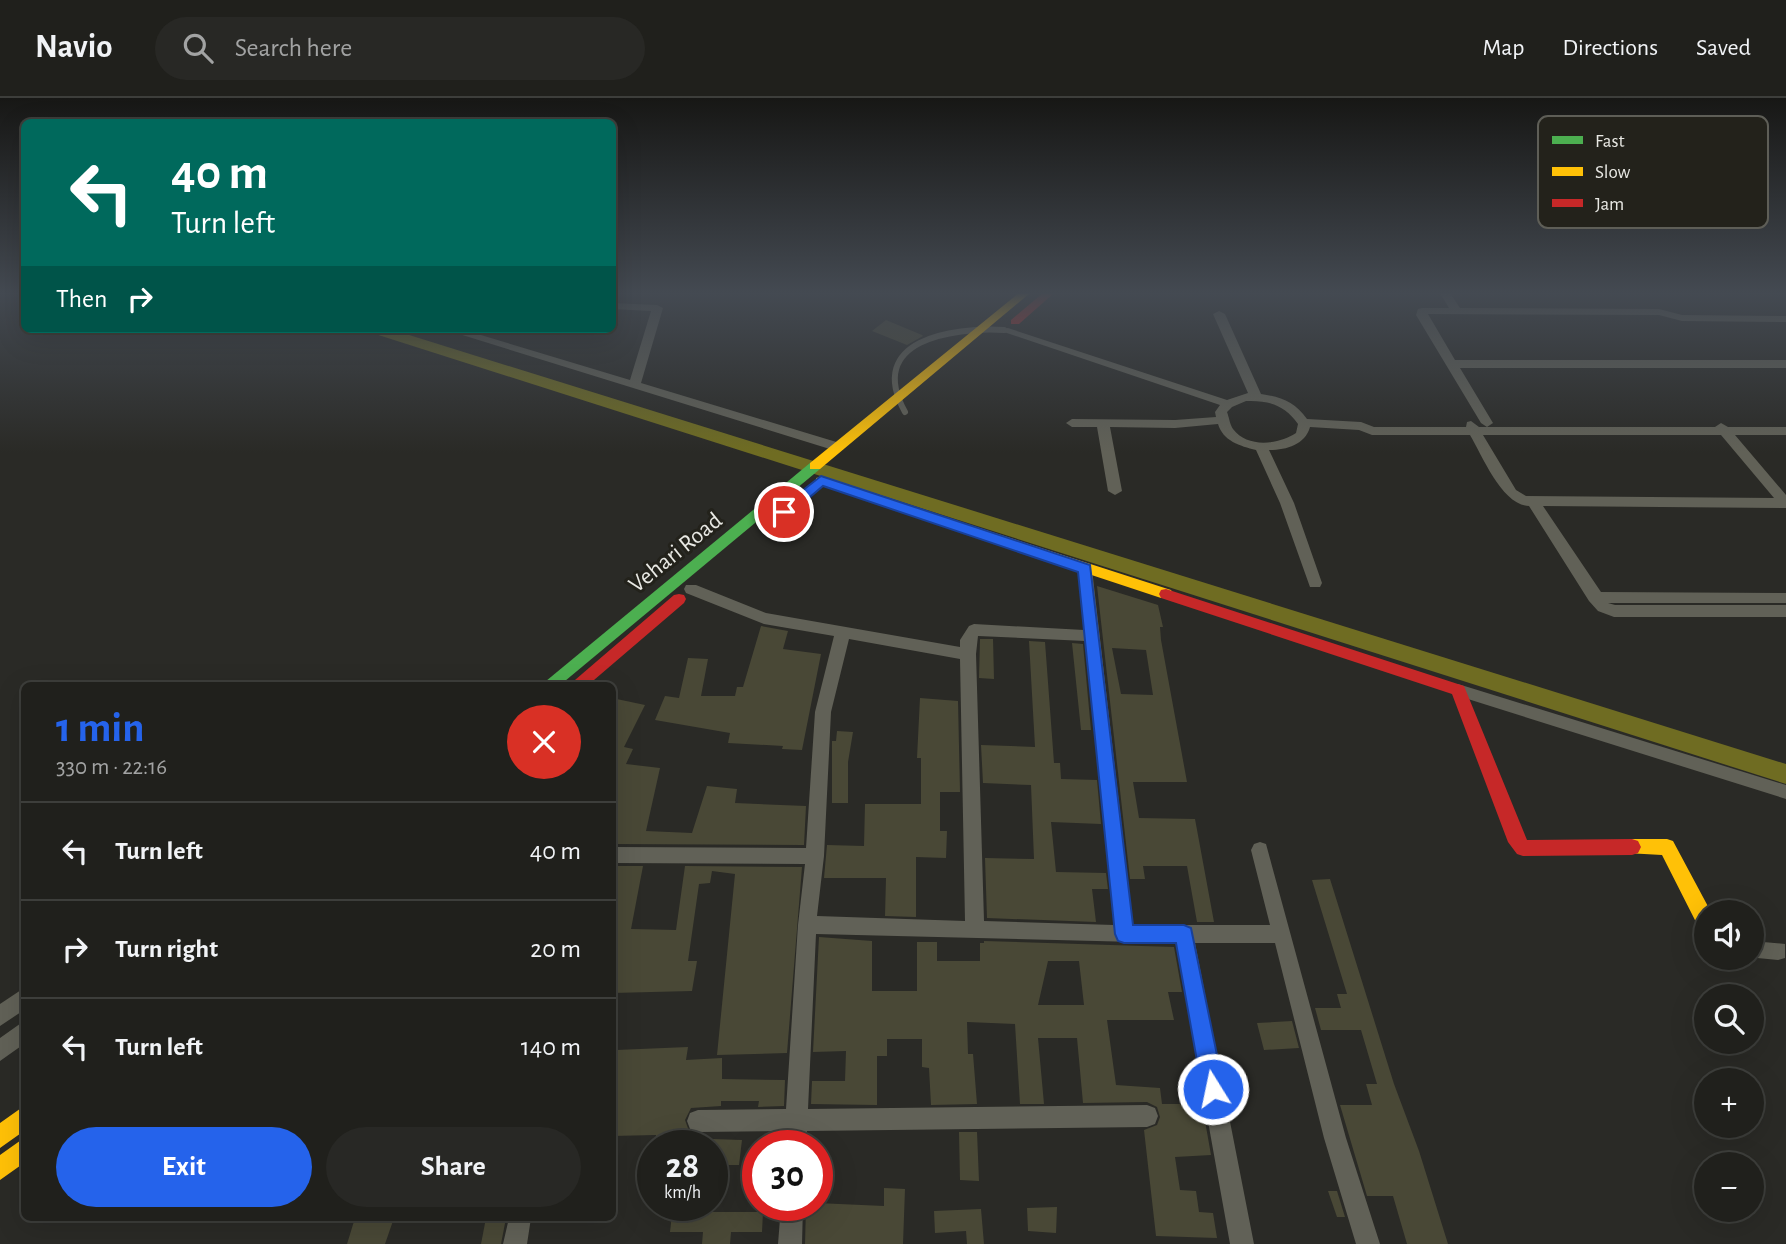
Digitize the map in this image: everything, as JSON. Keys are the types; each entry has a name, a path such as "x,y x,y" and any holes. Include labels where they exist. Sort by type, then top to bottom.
{"main road":[{"name":"Vehari Road","path":"553,682 959,346"},
{"name":"Vehari Road","path":"581,682 984,346"},
{"path":"821,481 1458,690 1517,842 1523,848 1667,848 1694,900"},
{"path":"0,1137 21,1119"},
{"path":"0,1169 21,1152"}],"street":[{"path":"509,346 837,448"},
{"path":"635,385 646,346"},
{"path":"1066,346 1231,402 1256,397 1269,398 1292,408 1304,423 1304,432 1289,445 1261,447 1234,436 1221,420 1221,412 1231,402"},
{"path":"1233,346 1256,397"},
{"path":"1442,346 1453,364 1477,426 1511,493 1522,501 1786,503"},
{"path":"1453,364 1786,364"},
{"path":"1072,422 1175,424 1221,420"},
{"path":"1102,423 1115,491"},
{"path":"1304,423 1361,426 1372,431 1477,426 1721,427 1786,431"},
{"path":"1721,427 1786,423"},
{"path":"1721,427 1786,503"},
{"path":"1261,447 1287,503 1315,583"},
{"path":"1534,502 1594,597 1604,607 1614,611 1786,611"},
{"path":"1085,569 1124,934"},
{"path":"701,581 764,618 968,654"},
{"path":"1594,597 1786,598"},
{"path":"975,930 968,640 974,630 1092,636"},
{"path":"796,1130 807,925 816,856 823,712 843,631"},
{"path":"1458,690 1786,792"},
{"path":"1261,850 1335,1138 1368,1244"},
{"path":"616,855 816,856"},
{"path":"807,925 1124,934 1282,934"},
{"path":"1184,934 1242,1244"},
{"path":"1764,950 1778,951"},
{"path":"0,1016 21,1000"},
{"path":"0,1051 21,1034"},
{"path":"698,1121 1147,1116"},
{"path":"515,1244 519,1221"},
{"path":"790,1244 791,1221"}],"lane":[{"path":"905,412 895,398 891,377 901,358 915,346"}],"building":[{"path":"1097,586 1158,605 1163,627 1160,627 1161,640 1187,782 1133,782 1139,818 1195,819 1214,922 1197,922 1187,866 1143,866 1145,879 1130,879","holes":["1112,648 1146,650 1153,695 1121,694"]},
{"path":"761,626 788,631 783,649 821,654 802,750 782,749 783,746 728,743 730,733 655,720 665,696 679,698 688,658 708,659 701,696 735,696 737,687 743,687"},
{"path":"980,639 993,639 994,679 979,678"},
{"path":"1029,641 1045,642 1054,763 1060,763 1061,779 1097,780 1101,824 1051,822 1056,872 1106,873 1108,889 1092,889 1096,922 987,918 985,858 1034,859 1031,785 983,783 981,745 1035,747"},
{"path":"1072,643 1083,644 1091,730 1081,730"},
{"path":"920,698 958,701 960,792 940,792 940,831 947,831 946,858 916,857 916,917 885,916 886,878 824,878 827,845 864,846 865,804 921,804 921,758 917,758"},
{"path":"616,699 645,705 624,747 633,749 626,764 660,768 646,831 692,833 707,786 737,789 735,803 806,806 804,845 616,844"},
{"path":"837,731 853,732 848,762 848,803 832,803 832,741 836,741"},
{"path":"616,866 643,866 631,929 676,930 685,866 802,867 787,1053 717,1055 735,874 712,871 710,883 699,884 688,961 697,961 692,991 616,993"},
{"path":"1330,879 1394,1084 1419,1151 1448,1244 1407,1244 1393,1196 1367,1196 1340,1105 1372,1105 1366,1084 1377,1084 1361,1030 1321,1030 1315,1008 1341,1008 1337,994 1347,994 1312,880"},
{"path":"819,937 872,941 872,991 917,991 917,942 937,942 937,961 980,961 980,943 984,941 1174,947 1182,992 1168,992 1174,1020 1107,1020 1116,1085 1160,1088 1162,1104 1202,1104 1211,1155 1175,1157 1180,1190 1196,1191 1199,1212 1213,1213 1217,1238 1156,1236 1144,1130 1157,1125 1160,1117 1157,1107 1147,1102 1083,1103 1077,1038 1038,1038 1044,1104 1020,1104 1015,1024 967,1022 968,1054 973,1054 977,1104 931,1105 929,1068 922,1067 922,1039 887,1039 887,1056 877,1056 877,1105 811,1104 812,1081 845,1081 846,1051 813,1052","holes":["1048,961 1079,961 1084,1005 1038,1005"]},
{"path":"1292,1021 1299,1048 1264,1050 1257,1023"},
{"path":"688,1047 686,1060 722,1058 722,1079 785,1080 784,1106 758,1107 759,1101 721,1101 721,1106 691,1108 685,1120 689,1130 637,1130 637,1135 616,1136 616,1050"},
{"path":"959,1132 977,1132 979,1181 960,1180"},
{"path":"728,1140 742,1140 739,1165 728,1165"},
{"path":"884,1188 905,1189 903,1244 805,1244 806,1221 833,1221 833,1204 884,1206"},
{"path":"1328,1191 1337,1191 1345,1217 1337,1217"},
{"path":"1057,1207 1056,1233 1028,1231 1027,1208"},
{"path":"981,1209 984,1244 967,1244 966,1231 935,1233 934,1211"},
{"path":"728,1212 742,1212 742,1221 763,1221 762,1232 731,1232 730,1244 702,1244 703,1232 670,1232 671,1221 728,1221"},
{"path":"354,1221 393,1221 385,1244 347,1244"},
{"path":"485,1221 505,1221 501,1244 481,1244"}],"waterway":[{"path":"429,346 1786,774"}],"traffic: fast":[{"path":"553,682 815,466"}],"traffic: slow":[{"path":"815,466 960,346"},
{"path":"821,481 1166,594"},
{"path":"1632,847 1667,847 1695,900"},
{"path":"0,1137 21,1120"},
{"path":"0,1169 21,1152"}],"traffic: jam":[{"path":"1166,594 1458,690 1517,842 1523,848 1632,847"},
{"path":"581,682 679,599"}],"route":[{"path":"784,512 821,481 1085,569 1124,934 1184,934 1213,1089"}]}
